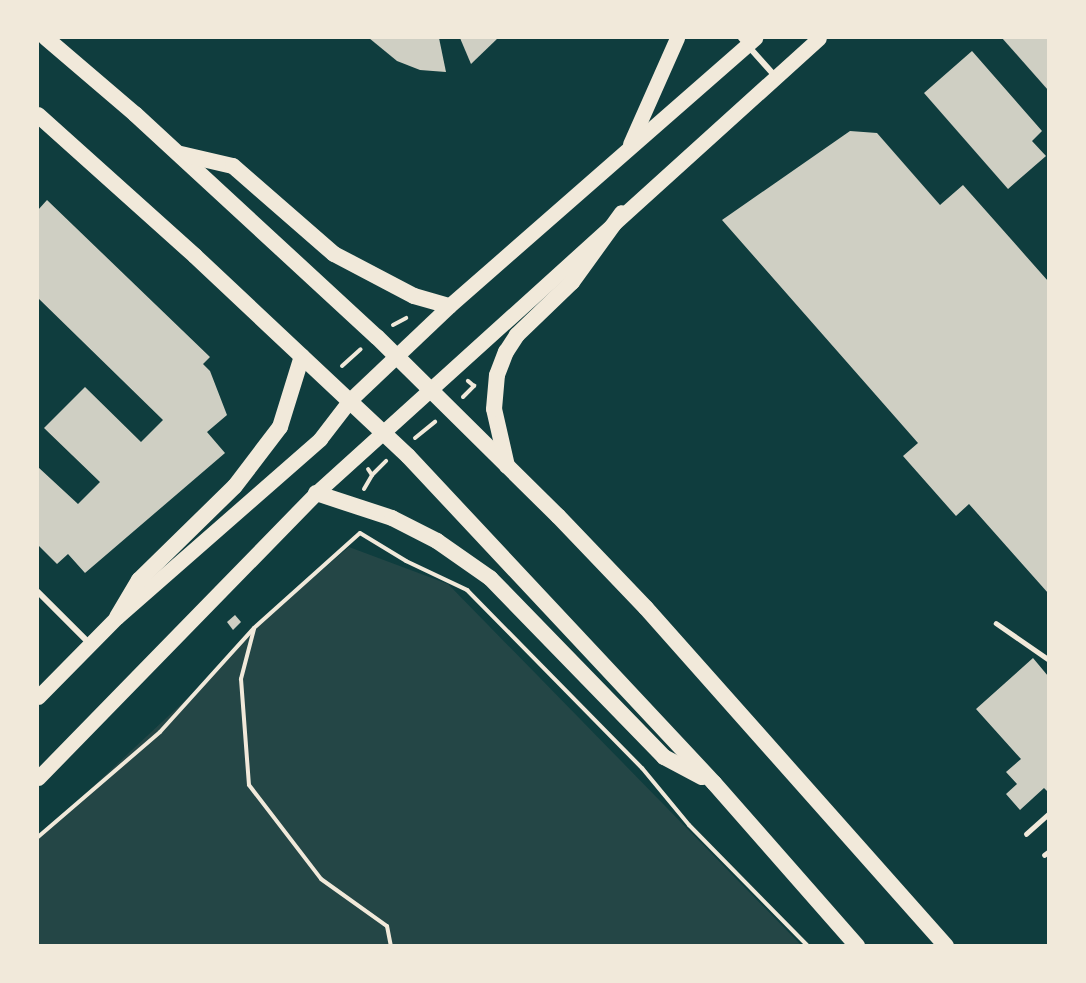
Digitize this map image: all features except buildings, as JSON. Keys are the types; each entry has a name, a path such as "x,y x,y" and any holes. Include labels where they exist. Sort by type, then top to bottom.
{"highway":[{"path":"46,38 179,154 451,408 646,608 946,945"},
{"path":"38,115 401,449 714,783 857,945"},
{"path":"179,154 233,166 334,254 414,296 449,306"},
{"path":"507,466 494,409 497,375 506,352 517,335 572,282 622,213"},
{"path":"117,617 139,580 235,486 280,428 302,356"},
{"path":"316,493 392,518 437,541 490,578 664,757 714,783"}],"main road":[{"path":"629,147 677,38"},
{"path":"38,778 316,493 622,213 819,38"},
{"path":"38,697 92,646 117,617 320,439 350,400 449,306 748,40"}],"street":[{"path":"748,40 775,76"},
{"path":"38,592 92,646"}],"lane":[{"path":"996,623 1048,659"},
{"path":"1026,834 1048,814"}],"path":[{"path":"329,381 346,361 398,321"},
{"path":"361,494 378,467 451,408 474,386 453,366"},
{"path":"367,466 372,476"},
{"path":"38,837 160,732 254,628 360,533 406,561 453,580 467,590 642,768 689,825 808,945"},
{"path":"254,628 241,679 249,785 321,879 387,926 391,945"}],"shaded area":[{"path":"349,547 448,584 801,945 38,946 38,838 209,678 254,628"}]}
